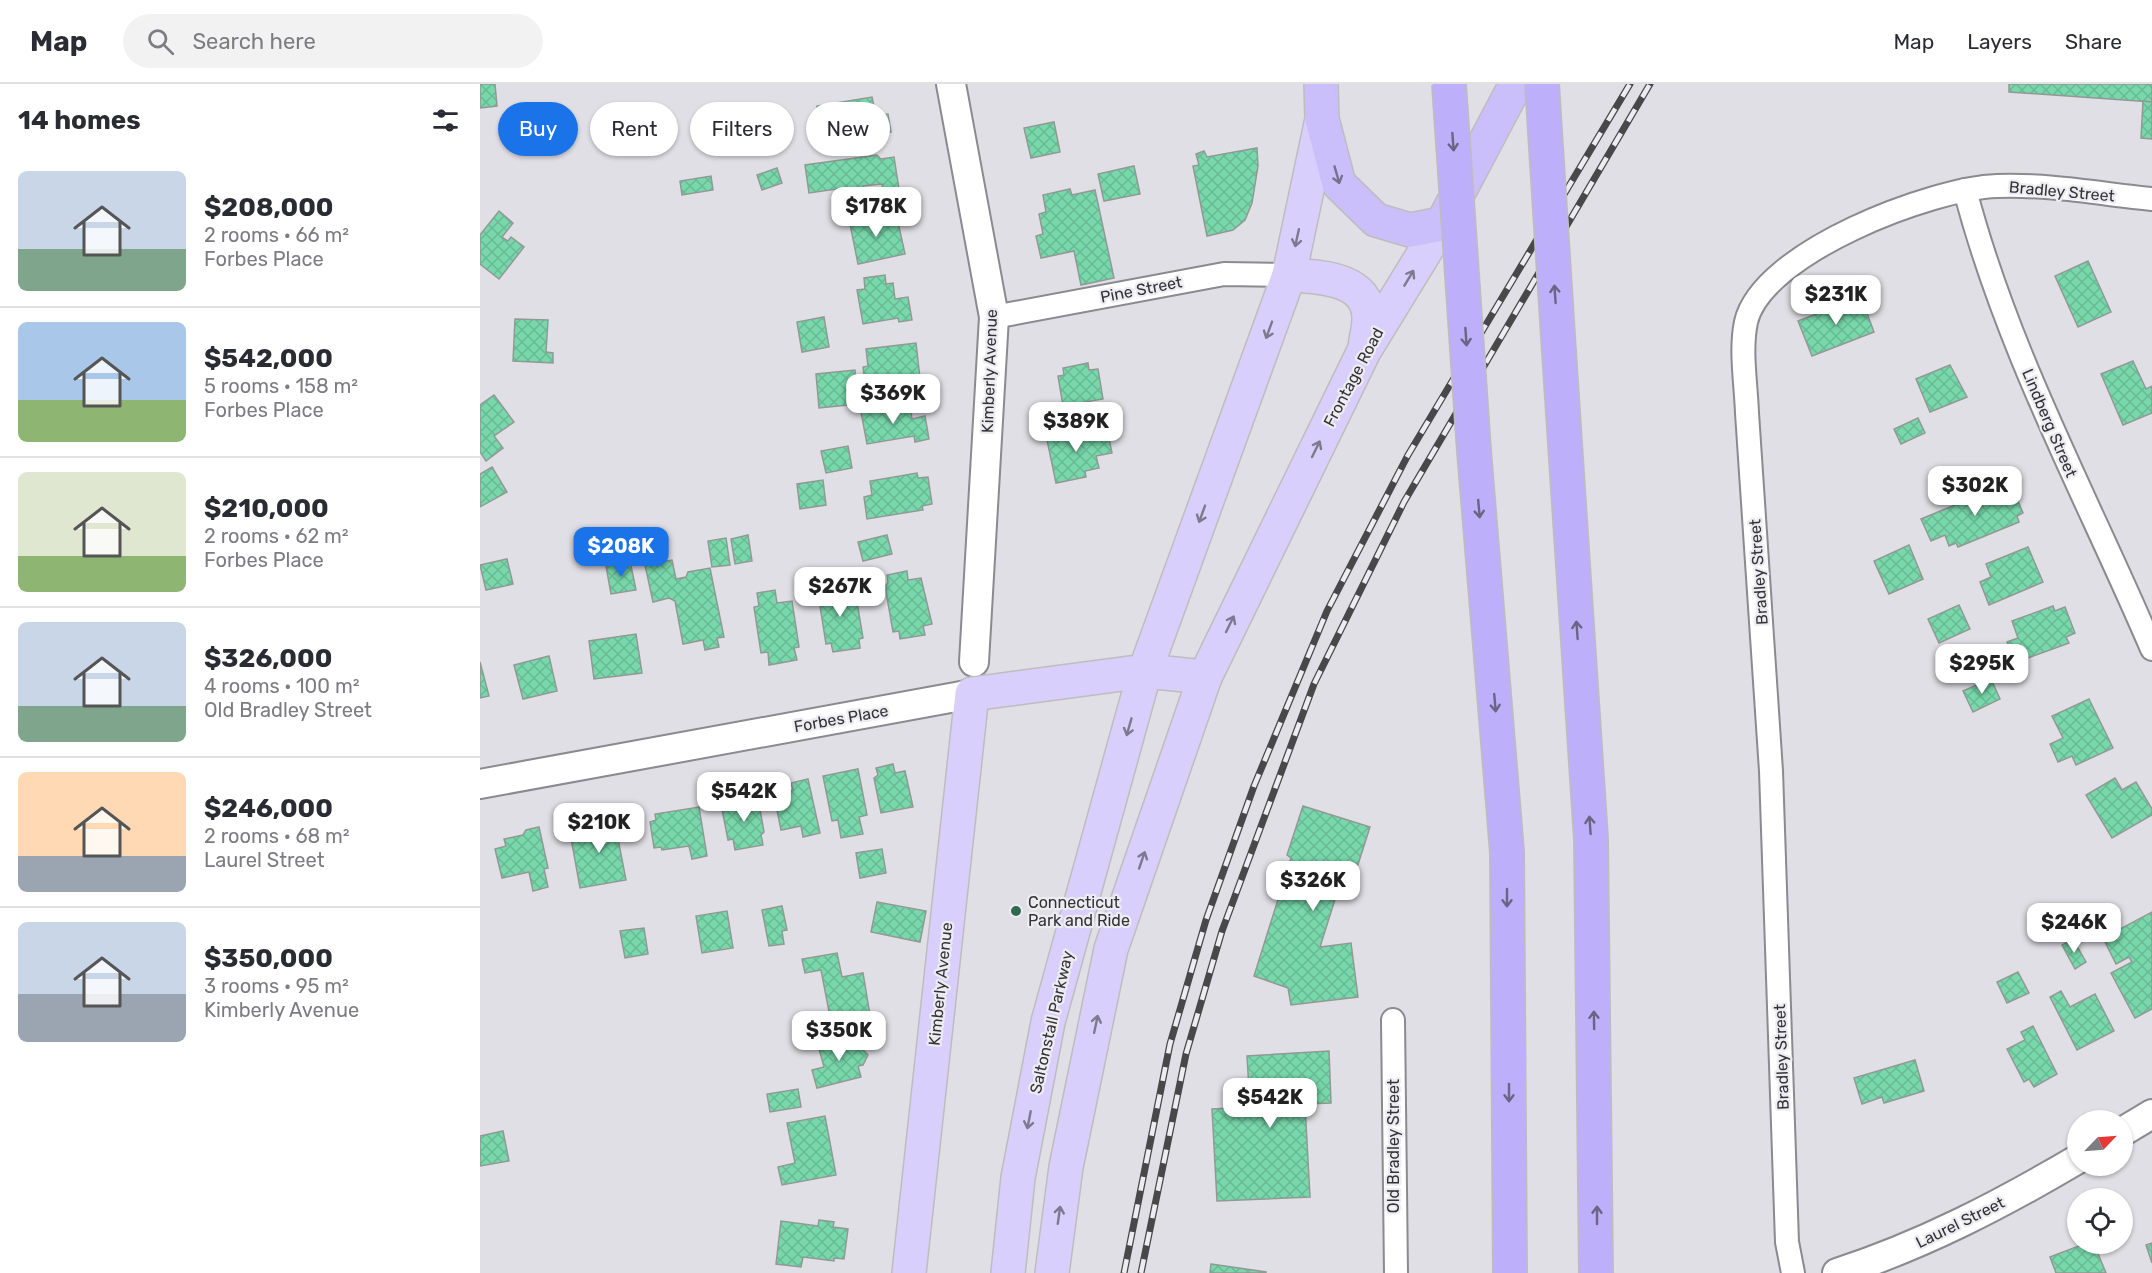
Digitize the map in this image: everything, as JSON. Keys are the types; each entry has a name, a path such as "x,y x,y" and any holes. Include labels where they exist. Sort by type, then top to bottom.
{"highway":[{"path":"1321,84 1322,119 1339,184 1376,220 1410,230 1442,224"},
{"path":"1449,84 1474,451 1507,852 1510,1273"},
{"name":"Frontage Road","path":"1442,224 1516,84"},
{"path":"1542,84 1591,839 1596,1273"}],"main road":[{"path":"1145,671 1289,275 1322,119"},
{"name":"Frontage Road","path":"1204,677 1364,351 1442,224"},
{"path":"1289,275 1341,281 1359,292 1366,305 1369,318 1364,351"},
{"name":"Forbes Place","path":"972,694 1145,671 1204,677"},
{"name":"Saltonstall Parkway","path":"1008,1273 1018,1178 1048,1022 1145,671"},
{"path":"1052,1273 1066,1167 1112,949 1204,677"},
{"name":"Kimberly Avenue","path":"909,1273 972,694"}],"street":[{"name":"Kimberly Avenue","path":"951,84 994,316 974,662"},
{"name":"Bradley Street","path":"1793,1273 1786,1242 1771,771 1747,413 1744,357 1746,321 1756,298 1778,276 1825,244 1880,216 1965,190 2021,186 2152,199"},
{"name":"Lindberg Street","path":"1965,190 2003,313 2083,500 2122,578 2152,649"},
{"name":"Pine Street","path":"994,316 1224,273 1289,275"},
{"name":"Forbes Place","path":"480,784 972,694"},
{"name":"Old Bradley Street","path":"1393,1020 1396,1273"},
{"path":"2133,1125 2152,1114"},
{"name":"Laurel Street","path":"1837,1273 1877,1260 1951,1229 2067,1165"}],"building":[{"path":"480,84 495,84 497,106 480,108"},
{"path":"2009,84 2152,84 2152,102 2009,92"},
{"path":"872,97 873,102 841,102"},
{"path":"2143,101 2152,102 2152,139 2141,138"},
{"path":"1054,122 1060,152 1031,158 1024,128"},
{"path":"1257,148 1258,166 1252,203 1245,220 1233,230 1207,236 1193,166 1199,165 1196,154 1204,151 1207,157"},
{"path":"870,156 878,156 881,159 894,157 899,189 883,191 882,184 863,186 864,194 845,196 844,188 809,193 805,165"},
{"path":"1134,166 1140,194 1104,201 1098,174"},
{"path":"777,168 782,183 762,190 757,175"},
{"path":"711,176 713,190 682,195 680,181"},
{"path":"1070,189 1072,195 1095,190 1114,278 1081,285 1074,251 1041,258 1036,236 1043,234 1039,214 1046,212 1043,195"},
{"path":"499,211 513,223 502,237 508,241 511,237 524,247 499,279 480,264 480,235"},
{"path":"888,211 891,224 898,222 905,254 858,264 849,219"},
{"path":"2088,261 2111,312 2078,327 2055,276"},
{"path":"885,275 886,284 893,283 895,299 908,297 912,320 899,322 898,318 863,324 857,290 865,289 864,278"},
{"path":"1861,297 1874,332 1812,356 1798,321"},
{"path":"824,317 829,347 802,352 797,322"},
{"path":"515,319 548,320 546,352 553,353 553,363 513,361"},
{"path":"916,343 920,378 865,385 863,367 868,366 866,349"},
{"path":"2133,361 2146,389 2152,386 2152,413 2123,425 2101,374"},
{"path":"1088,363 1089,370 1098,369 1103,399 1063,406 1058,376 1064,375 1063,368"},
{"path":"1950,365 1967,397 1930,412 1916,379"},
{"path":"855,370 858,404 819,408 816,374"},
{"path":"494,395 514,422 494,436 503,448 486,461 480,452 480,405"},
{"path":"910,404 912,419 925,416 929,439 915,442 914,436 867,444 861,412"},
{"path":"1918,418 1925,433 1901,444 1894,429"},
{"path":"1090,426 1093,437 1108,434 1112,453 1096,456 1099,468 1085,471 1086,477 1056,483 1047,440 1054,438 1053,433"},
{"path":"848,446 852,468 826,473 821,451"},
{"path":"492,467 507,492 480,507 480,474"},
{"path":"917,473 918,478 928,477 932,504 922,506 923,510 867,519 864,497 872,495 870,481"},
{"path":"823,480 826,505 800,509 797,484"},
{"path":"2003,485 2005,489 2012,486 2023,513 2017,516 2019,522 1958,547 1956,543 1949,546 1945,535 1931,541 1921,519"},
{"path":"748,535 752,561 735,564 731,539"},
{"path":"887,535 892,554 863,561 858,542"},
{"path":"726,538 730,565 712,567 708,541"},
{"path":"1909,545 1923,579 1889,594 1874,561"},
{"path":"2028,547 2043,582 1989,605 1980,582 1991,577 1986,564"},
{"path":"507,559 513,584 486,590 480,565"},
{"path":"672,560 676,579 686,577 688,572 710,568 724,637 717,638 719,647 705,650 703,640 683,644 675,601 669,598 653,602 645,565"},
{"path":"630,561 636,590 611,594 606,566"},
{"path":"907,571 908,580 921,578 932,624 923,626 925,635 900,639 899,631 893,632 885,586 888,583 887,575"},
{"path":"839,584 841,593 855,590 863,638 859,639 860,648 833,652 831,643 826,644 817,587"},
{"path":"775,590 777,603 792,601 799,647 794,648 797,660 769,665 768,652 761,653 754,607 759,606 757,593"},
{"path":"1959,605 1970,629 1939,643 1928,619"},
{"path":"2053,606 2055,611 2065,607 2075,633 2066,637 2069,643 2028,658 2027,654 2018,657 2016,649 2011,651 2007,642 2018,638 2012,621"},
{"path":"636,634 642,673 594,679 589,641"},
{"path":"549,656 557,691 523,699 514,665"},
{"path":"480,662 489,696 480,698"},
{"path":"1991,679 2000,699 1973,712 1963,691"},
{"path":"2089,699 2113,748 2076,765 2072,756 2058,762 2050,744 2063,738 2052,716"},
{"path":"893,764 895,773 905,771 913,807 881,813 874,778 878,775 876,768"},
{"path":"858,769 867,815 859,817 863,834 841,838 838,820 832,821 823,776"},
{"path":"2115,778 2122,790 2136,782 2152,809 2152,815 2112,838 2086,795"},
{"path":"808,779 820,833 803,837 801,826 781,830 774,795 793,790 791,783"},
{"path":"758,798 764,832 761,835 763,845 735,850 733,839 728,840 721,804"},
{"path":"1303,806 1370,827 1354,877 1343,874 1320,947 1351,943 1358,997 1291,1005 1288,988 1254,976 1291,858 1287,855"},
{"path":"699,807 707,856 692,859 689,846 662,850 661,847 654,848 650,822 656,820 655,814"},
{"path":"613,813 626,880 580,888 571,838 583,836 582,827 600,823 599,816"},
{"path":"539,827 548,868 544,869 548,887 533,891 529,872 502,878 495,849 506,846 504,839 523,835 526,830"},
{"path":"882,849 886,873 860,878 856,853"},
{"path":"877,902 926,911 920,942 871,932"},
{"path":"782,906 787,930 782,931 784,944 769,946 762,910"},
{"path":"727,911 733,948 702,953 696,916"},
{"path":"2152,912 2152,1009 2135,1018 2111,973 2132,962 2129,957 2116,964 2103,938"},
{"path":"644,928 648,954 625,958 620,931"},
{"path":"2073,939 2086,962 2075,969 2062,945"},
{"path":"837,953 842,977 863,973 870,1015 831,1022 821,970 805,973 802,959"},
{"path":"2018,972 2029,993 2007,1003 1997,982"},
{"path":"2061,991 2070,1007 2095,994 2114,1031 2077,1050 2050,997"},
{"path":"2033,1026 2057,1074 2034,1087 2029,1079 2024,1082 2007,1049 2025,1040 2021,1032"},
{"path":"851,1036 853,1046 858,1045 868,1055 863,1065 858,1066 861,1077 817,1088 812,1070 824,1067 818,1045"},
{"path":"1329,1051 1331,1103 1305,1104 1310,1197 1217,1201 1212,1109 1250,1107 1247,1056"},
{"path":"1915,1060 1924,1091 1884,1103 1882,1097 1862,1104 1854,1078"},
{"path":"798,1089 801,1107 770,1112 767,1094"},
{"path":"825,1116 836,1175 782,1185 778,1167 795,1163 787,1123"},
{"path":"503,1131 509,1161 480,1166 480,1136"},
{"path":"819,1220 834,1222 833,1227 848,1229 844,1259 834,1258 834,1261 803,1257 801,1267 776,1264 781,1221 818,1226"},
{"path":"2152,1243 2152,1263 2146,1245"},
{"path":"2067,1250 2067,1254 2098,1254 2106,1273 2056,1273 2050,1257"},
{"path":"1211,1264 1266,1272 1266,1273 1210,1273"}],"railway":[{"path":"1124,1273 1170,1044 1206,920 1254,786 1327,611 1408,455 1630,84"},
{"path":"1141,1273 1186,1054 1222,931 1314,684 1404,502 1650,84"}],"place":[{"name":"Connecticut Park and Ride","path":"1016,911"}]}
